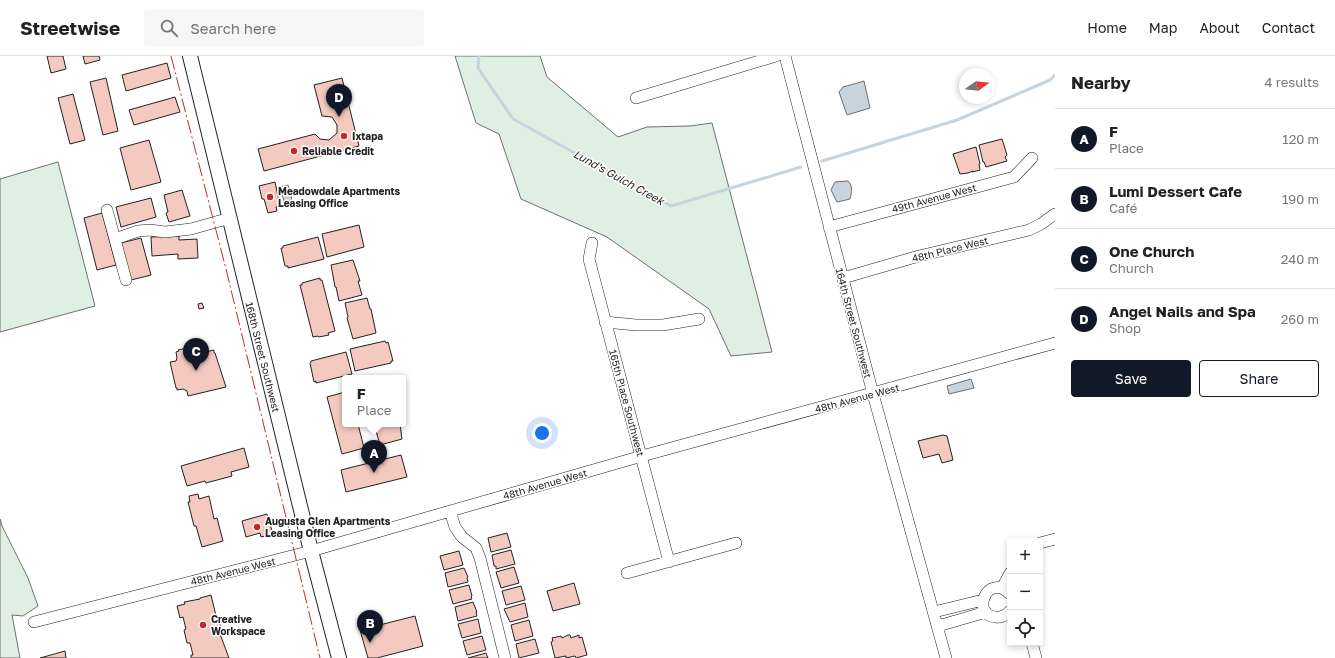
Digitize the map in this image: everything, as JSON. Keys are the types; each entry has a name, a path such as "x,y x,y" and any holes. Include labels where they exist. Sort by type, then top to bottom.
{"main road":[{"name":"168th Street Southwest","path":"190,56 311,551 339,658"}],"street":[{"path":"636,98 776,56"},
{"name":"164th Street Southwest","path":"785,56 873,394 946,658"},
{"name":"49th Avenue West","path":"829,227 1014,177 1032,158"},
{"path":"107,210 126,280"},
{"name":"48th Place West","path":"843,278 919,256 1029,230 1055,214"},
{"path":"115,239 150,230 164,232 191,229 230,218"},
{"name":"165th Place Southwest","path":"592,243 589,259 669,562"},
{"path":"605,322 636,325 663,325 699,319"},
{"name":"48th Avenue West","path":"34,622 311,551 642,456 1055,343"},
{"path":"450,511 455,527 462,537 476,548 480,558 505,658"},
{"path":"1043,542 1055,539"},
{"path":"627,573 736,543"},
{"path":"1007,614 998,618 993,617 986,612 983,600 988,591 992,588 1006,591 1010,574"},
{"path":"934,612 983,600"},
{"path":"938,626 986,612"},
{"path":"1033,646 1036,658"}],"green space":[{"path":"455,56 540,56 547,77 618,137 647,127 690,126 712,123 772,352 731,356 709,309 607,237 521,199 499,134 476,123"},
{"path":"58,162 95,306 0,332 0,179"},
{"path":"0,519 28,578 38,606 23,616 12,615 20,658 0,658"}],"shaded area":[{"path":"864,81 870,108 847,115 839,92 843,87"},
{"path":"848,181 852,189 850,199 837,202 831,190 835,182"},
{"path":"288,185 292,203 284,205 280,187"},
{"path":"971,379 974,388 949,394 947,386"}],"building":[{"path":"47,56 63,56 66,69 51,73"},
{"path":"83,56 99,56 100,60 85,64"},
{"path":"167,63 171,78 126,91 122,75"},
{"path":"106,78 118,131 103,135 90,82"},
{"path":"342,78 359,146 264,171 258,149 315,134 320,139 329,140 337,133 337,125 332,117 322,116 314,85"},
{"path":"73,94 85,140 70,144 58,98"},
{"path":"175,97 180,112 134,125 129,110"},
{"path":"1002,139 1007,155 1005,157 1007,161 986,167 983,162 979,145"},
{"path":"149,140 161,182 131,190 120,148"},
{"path":"976,147 980,170 960,174 953,154"},
{"name":"Meadowdale Apartments Leasing Office","path":"275,182 280,206 276,207 277,211 268,213 264,199 262,199 259,186"},
{"path":"182,190 190,216 169,222 166,213 168,212 164,195"},
{"path":"151,198 156,217 121,227 116,207"},
{"path":"102,213 116,265 97,270 84,218"},
{"path":"359,225 364,247 327,257 322,234"},
{"path":"179,236 179,240 197,239 198,258 178,259 178,254 152,256 151,237"},
{"path":"318,237 324,259 288,268 288,266 285,266 281,248 283,248 283,246"},
{"path":"141,238 151,275 131,280 121,243"},
{"path":"353,260 360,281 358,281 362,295 339,301 331,265"},
{"path":"320,278 320,280 322,280 335,331 328,333 329,335 313,337 300,285 302,285 302,283"},
{"path":"367,298 376,333 353,339 347,318 345,303"},
{"path":"202,303 204,308 199,309 198,304"},
{"path":"385,341 386,343 388,342 393,361 391,361 391,363 355,371 350,349"},
{"path":"203,344 205,352 214,350 226,387 188,396 187,391 183,389 177,390 170,362 176,361 176,352 179,351 178,350"},
{"path":"346,352 352,374 342,375 342,376 316,383 316,381 314,382 310,363 311,361"},
{"path":"342,393 342,427 359,427 364,448 342,454 327,397"},
{"path":"374,427 400,427 402,439 380,445"},
{"path":"943,435 947,436 953,460 942,463 939,454 923,458 918,441"},
{"path":"244,448 249,467 231,472 232,476 187,486 181,466"},
{"path":"401,455 407,477 346,492 341,470"},
{"path":"198,494 199,499 209,496 214,519 217,518 223,541 202,547 196,526 194,526 188,502 190,502 189,496"},
{"name":"Augusta Glen Apartments Leasing Office","path":"267,514 273,534 261,537 260,533 246,537 242,521"},
{"path":"507,533 511,547 491,552 488,538"},
{"path":"511,550 515,564 496,569 492,555"},
{"path":"459,551 463,565 444,570 440,556"},
{"path":"514,567 519,583 501,588 496,572"},
{"path":"464,568 468,577 468,582 448,587 445,573"},
{"path":"574,583 580,604 553,611 547,591"},
{"path":"469,585 472,599 453,604 449,590"},
{"path":"521,586 525,600 506,605 502,591"},
{"name":"Creative Workspace","path":"211,595 217,620 219,620 223,634 220,634 229,658 191,658 191,655 193,655 190,643 187,643 183,617 180,618 177,606 185,604 184,602"},
{"path":"473,602 477,616 458,621 455,607"},
{"path":"525,603 528,617 510,622 504,609"},
{"path":"415,616 423,646 377,658 368,658 360,630"},
{"path":"478,619 481,633 462,638 458,624"},
{"path":"529,620 533,636 515,641 511,625"},
{"path":"570,635 571,638 579,635 579,638 582,637 587,655 576,658 575,656 566,658 566,656 555,658 551,642 553,641 552,638 561,636 562,638"},
{"path":"482,636 486,650 467,655 463,641"},
{"path":"535,639 539,653 519,658 516,644"},
{"path":"65,651 66,658 40,658"},
{"path":"486,653 488,658 468,658"}],"waterway":[{"name":"Lund's Gulch Creek","path":"479,56 478,68 513,119 671,206 801,167"},
{"name":"Lund's Gulch Creek","path":"822,161 957,120 1050,80 1055,75"}],"power":[{"path":"171,56 226,269 320,658"}],"place":[{"name":"Angel Nails and Spa","path":"339,117"},
{"name":"Ixtapa","path":"344,136"},
{"name":"Reliable Credit","path":"294,151"},
{"name":"Meadowdale Apartments Leasing Office","path":"270,197"},
{"name":"One Church","path":"196,371"},
{"name":"F","path":"374,473"},
{"name":"Augusta Glen Apartments Leasing Office","path":"257,527"},
{"name":"Creative Workspace","path":"203,625"},
{"name":"Lumi Dessert Cafe","path":"370,643"}]}
